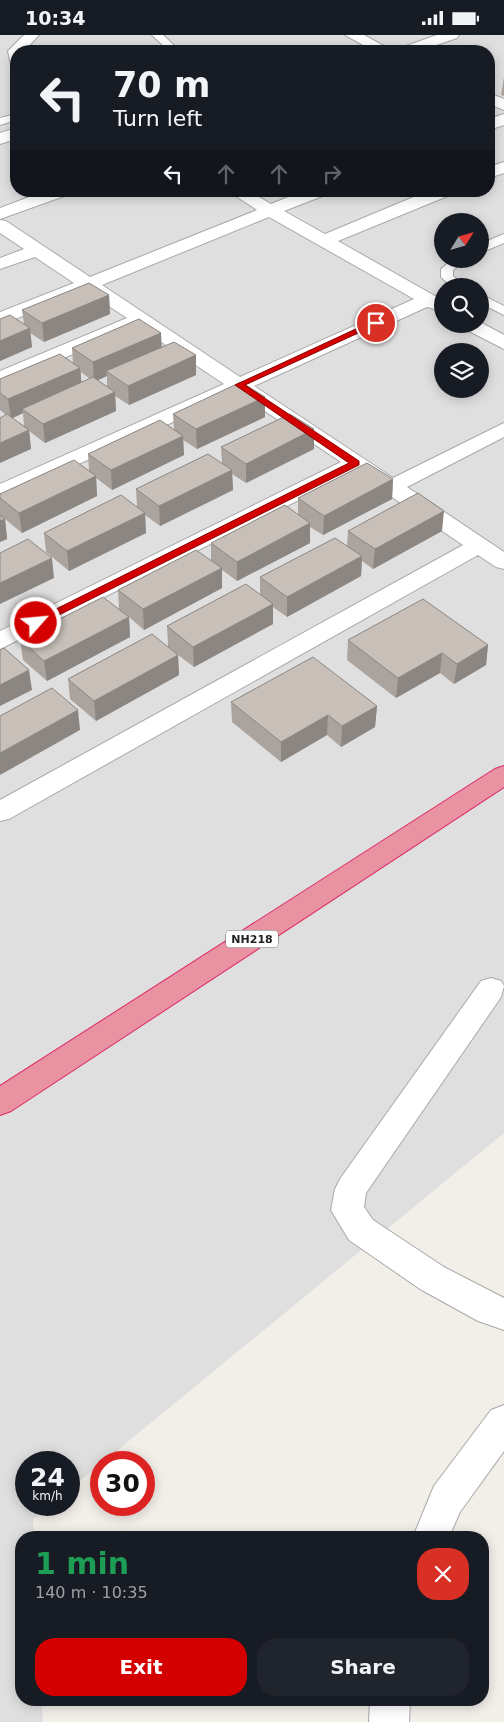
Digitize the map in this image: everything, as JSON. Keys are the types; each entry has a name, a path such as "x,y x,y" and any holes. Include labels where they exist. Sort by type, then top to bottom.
{"highway":[{"name":"NH218","path":"0,1102 504,775"}],"street":[{"path":"22,45 32,35"},
{"path":"352,35 373,45"},
{"path":"423,45 452,35"},
{"path":"0,214 46,197"},
{"path":"247,197 434,303"},
{"path":"0,319 304,197"},
{"path":"323,241 429,197"},
{"path":"0,225 504,562"},
{"path":"0,264 38,250"},
{"path":"0,492 239,385 434,304"},
{"path":"0,378 141,319"},
{"path":"486,333 504,343"},
{"path":"391,487 504,429"},
{"path":"0,641 356,463"},
{"path":"0,812 478,545"},
{"path":"491,989 351,1189 346,1210 361,1231 432,1278 490,1310 504,1314"},
{"path":"434,1531 447,1499 504,1422"},
{"path":"389,1722 390,1706"}],"lane":[{"path":"157,35 168,45"},
{"path":"489,245 504,238"},
{"path":"489,302 504,311"}],"shaded area":[{"path":"0,35 504,35 504,1133 117,1451 90,1451 90,1473 80,1481 80,1451 15,1451 15,1516 37,1516 33,1519 34,1531 15,1531 15,1706 42,1706 43,1722 0,1722"}],"building":[{"path":"89,283 109,295 42,323 22,310"},
{"path":"10,315 30,328 0,341 0,319"},
{"path":"139,319 161,333 93,362 72,348"},
{"path":"174,342 196,355 128,386 106,371"},
{"path":"60,354 80,368 8,399 0,393 0,379"},
{"path":"93,377 115,392 43,424 22,409"},
{"path":"241,382 265,397 196,429 173,414"},
{"path":"7,414 29,430 0,443 0,418"},
{"path":"290,414 314,429 246,464 221,447"},
{"path":"160,420 183,436 111,470 88,454"},
{"path":"208,454 232,470 159,506 136,489"},
{"path":"74,460 96,476 19,513 0,498 0,494"},
{"path":"367,463 393,479 324,516 298,498"},
{"path":"418,493 444,511 375,549 348,531"},
{"path":"121,495 145,513 67,551 44,533"},
{"path":"285,505 310,523 237,562 211,543"},
{"path":"335,538 362,556 287,597 260,577"},
{"path":"28,539 52,558 0,583 0,553"},
{"path":"196,550 222,568 143,609 118,590"},
{"path":"246,584 273,604 193,647 167,626"},
{"path":"103,597 129,617 44,661 20,639"},
{"path":"423,599 488,645 457,664 442,653 398,678 348,640"},
{"path":"152,634 178,655 94,701 68,679"},
{"path":"4,648 29,670 0,685 0,650"},
{"path":"313,657 377,706 342,726 328,715 281,742 231,702"},
{"path":"52,688 78,710 0,753 0,716"}],"route":[{"path":"36,623 356,463 239,385 376,323"}]}
